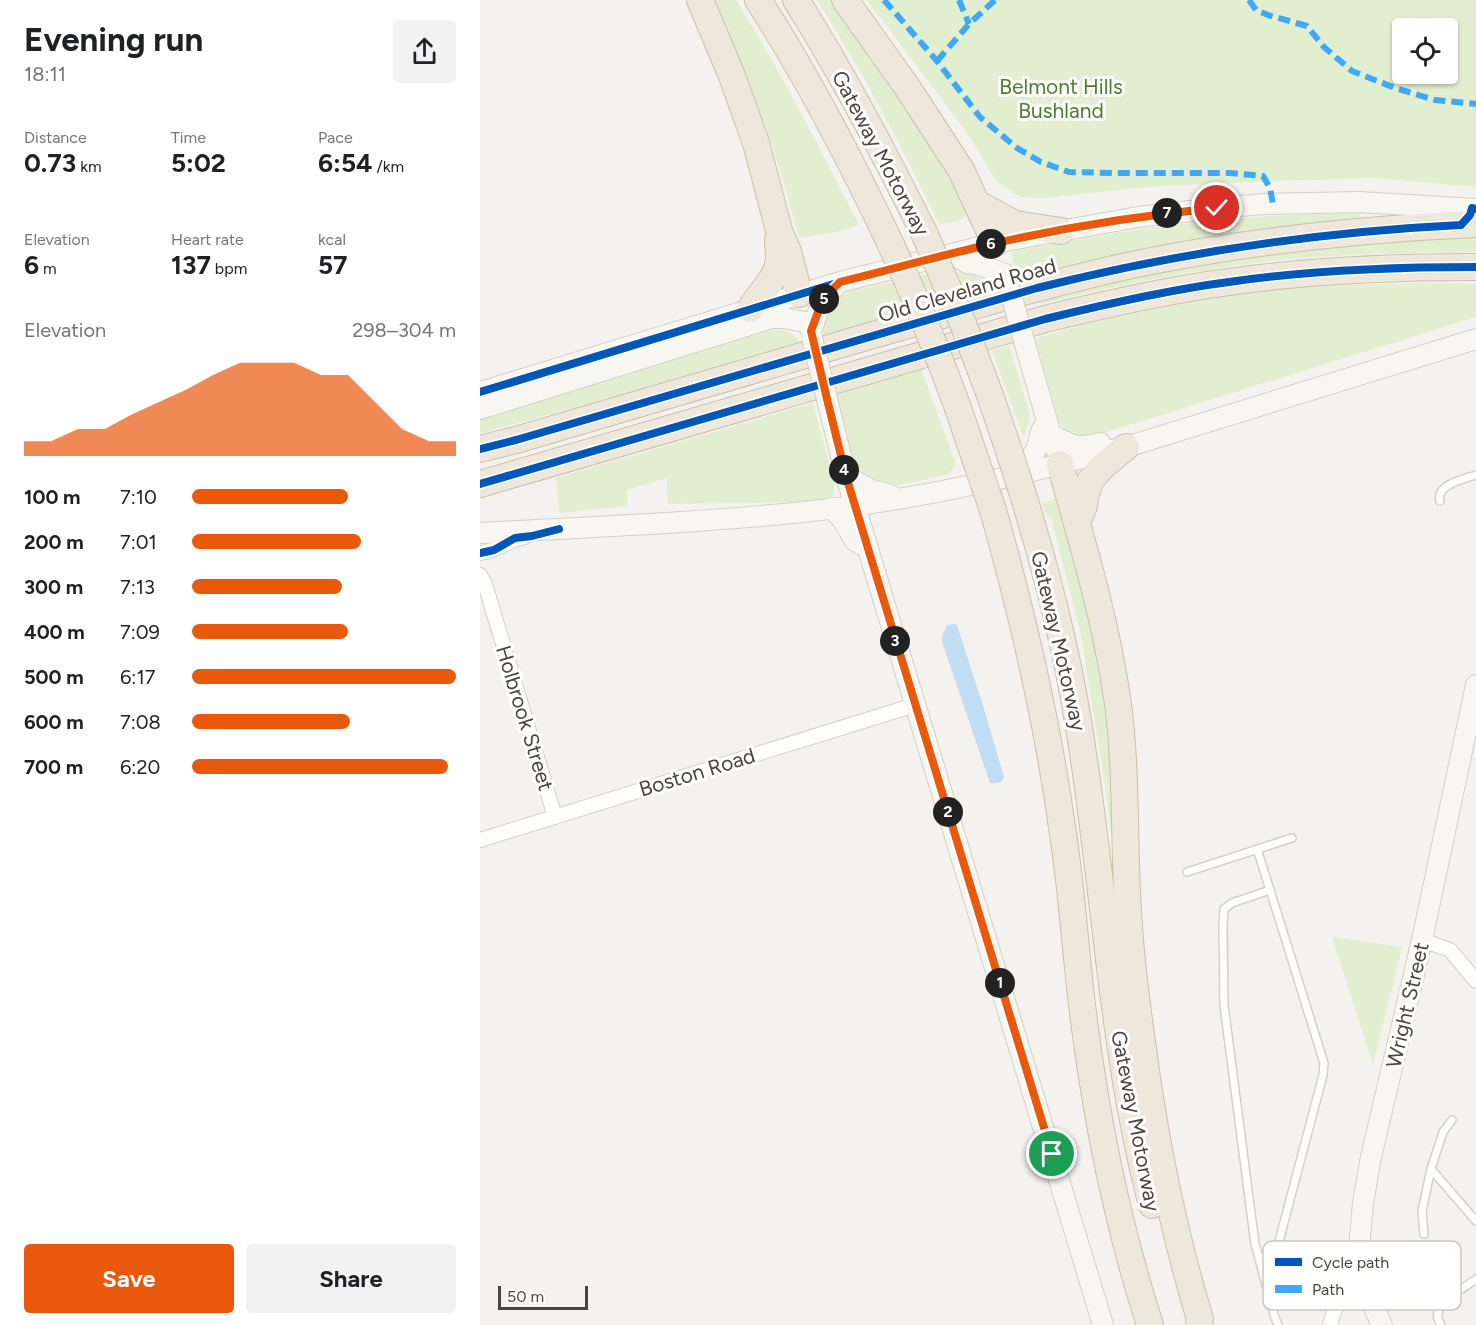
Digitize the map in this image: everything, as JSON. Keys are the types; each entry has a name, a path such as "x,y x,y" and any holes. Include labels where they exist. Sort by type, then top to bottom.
{"highway":[{"path":"700,0 747,116 799,294"},
{"name":"Gateway Motorway","path":"758,0 836,132 910,285 958,408 993,510 1034,669 1053,767 1064,837 1085,1027 1101,1132 1125,1237 1150,1325"},
{"name":"Gateway Motorway","path":"796,0 864,116 926,237 964,326 1015,464 1054,609 1072,688 1083,751 1112,992 1129,1100 1145,1178 1173,1283 1188,1325"},
{"path":"845,0 926,114 961,170 995,243"},
{"path":"978,204 1015,224 1061,231"},
{"name":"Old Cleveland Road","path":"480,449 1037,288 1116,269 1214,250 1319,236 1476,224"},
{"path":"750,309 774,277 779,259 780,234"},
{"path":"480,484 1045,319 1136,297 1227,282 1316,272 1476,267"},
{"path":"1077,522 1084,506 1090,481 1102,467 1126,447"},
{"path":"1060,464 1102,612 1117,699 1125,789 1129,927 1137,1004 1151,1109 1167,1196 1200,1318 1199,1325"}],"main road":[{"name":"Old Cleveland Road","path":"480,392 840,282 995,243 1148,216 1264,204 1359,202 1476,208"},
{"path":"995,243 1060,464"},
{"path":"952,254 967,263 977,264 1006,277"},
{"path":"809,330 821,304 840,282"},
{"path":"799,294 846,476 1103,1325"},
{"path":"480,409 772,318 786,318 809,330"},
{"path":"1049,428 1076,447 1098,444 1476,327"},
{"path":"1015,464 1060,464 1126,447 1476,339"},
{"path":"480,533 804,512 977,485 1035,450 1041,432 1049,428"},
{"path":"846,476 874,491 889,493 897,499"},
{"path":"832,508 844,522 855,541 868,550"},
{"name":"Wright Street","path":"1360,1241 1371,1157 1422,940 1476,685"},
{"name":"Wright Street","path":"1376,1310 1382,1325"}],"street":[{"path":"487,552 515,538 559,529"},
{"name":"Holbrook Street","path":"487,552 488,567 483,579 555,817"},
{"name":"Boston Road","path":"480,840 915,705"},
{"path":"1422,940 1450,950 1476,981"},
{"path":"1330,1325 1334,1310"}],"lane":[{"path":"1440,501 1440,492 1450,484 1476,475"},
{"path":"1187,872 1292,838"},
{"path":"1257,849 1324,1063 1323,1075 1279,1241"},
{"path":"1263,1274 1255,1244 1224,1005 1222,927 1224,909 1232,903 1270,890"},
{"path":"1424,1234 1422,1211 1431,1169 1443,1132 1452,1120"},
{"path":"1431,1169 1476,1221"},
{"path":"1259,1259 1263,1257"},
{"path":"1461,1289 1476,1279"},
{"path":"1273,1310 1278,1325"},
{"path":"1439,1310 1437,1317 1441,1325"}],"green space":[{"path":"713,0 736,0 815,139 859,225 837,232 799,238 772,145"},
{"path":"817,0 832,0 895,90 961,198 966,212 963,218 956,222 939,224 881,110"},
{"name":"Belmont Hills Bushland","path":"867,0 1476,0 1476,187 1375,178 1146,187 1044,198 1020,197 997,182 965,130"},
{"path":"1358,213 1362,219 1018,280 1011,252 1110,234 1229,219"},
{"path":"1476,234 1476,252 1356,255 1281,260 1178,275 1041,304 1039,298 1172,269 1321,246"},
{"path":"954,272 982,278 994,290 823,337 828,310 849,292 920,275"},
{"path":"1476,284 1476,317 1094,436 1074,435 1066,430 1059,421 1035,339 1126,315 1266,290 1329,285"},
{"path":"781,330 792,334 800,343 649,388 480,433 480,418 758,332"},
{"path":"1009,345 1030,415 1024,438 992,351"},
{"path":"921,369 956,464 949,474 903,484 878,483 863,474 854,459 837,394"},
{"path":"813,403 834,481 834,494 823,502 668,504 667,478 627,490 627,506 559,513 556,478"},
{"path":"1059,498 1087,607 1104,693 1114,834 1111,834 1081,635 1051,518 1047,516 1042,503"},
{"path":"1332,937 1402,947 1373,1065"}],"water":[{"path":"947,625 957,625 984,709 1004,777 1001,782 990,783 941,639"}],"marked path":[{"path":"884,0 937,61 980,117 1017,148 1041,162 1069,172 1230,173 1263,176 1270,188 1273,204"},
{"path":"959,0 969,24"},
{"path":"937,61 969,24 995,0"},
{"path":"1249,0 1256,10 1307,26 1324,47 1352,71 1395,88 1435,100 1476,104"}],"cycle path":[{"path":"480,449 1037,288 1142,264 1247,246 1353,233 1461,225 1470,215 1472,208 1476,209"},
{"path":"480,484 1045,319 1114,303 1206,285 1260,278 1321,272 1476,267"},
{"path":"480,392 840,282"},
{"path":"480,553 494,550 515,538 559,529"}],"route":[{"path":"1052,1154 846,476 811,331 821,304 840,282 995,243 1138,217 1217,208"}]}
